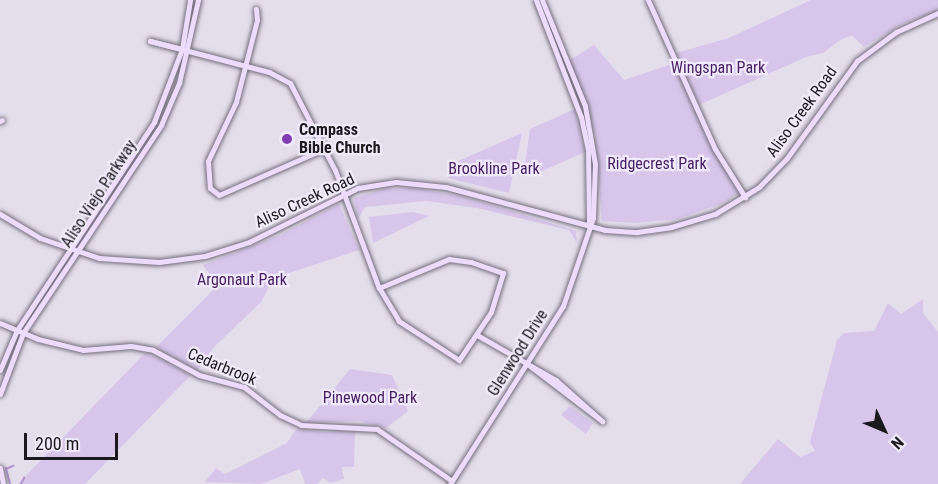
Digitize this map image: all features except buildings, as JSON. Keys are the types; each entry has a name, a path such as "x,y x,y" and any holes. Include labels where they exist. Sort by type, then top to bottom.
{"main road":[{"name":"Aliso Viejo Parkway","path":"0,370 20,331 158,115 185,50 190,0"},
{"name":"Aliso Viejo Parkway","path":"0,394 20,331 78,251 160,125 185,50 198,0"},
{"name":"Glenwood Drive","path":"536,0 579,110 588,151 589,227"},
{"name":"Glenwood Drive","path":"451,483 570,292 589,227 596,178 589,124 542,0"},
{"path":"648,0 711,141 745,197"},
{"path":"256,9 245,65 231,114 208,161 210,188 214,195 253,183 324,149"},
{"name":"Aliso Creek Road","path":"0,214 40,238 71,249 99,258 143,262 205,256 249,242 342,196 378,184 432,184 589,227 632,232 671,227 711,216 745,197 787,159 857,61 896,32 938,13"},
{"path":"185,50 166,42 150,41 153,44 275,73 290,83 324,149 379,288 397,320 457,360 463,357 477,335 497,297 503,278 501,270 449,259 379,288"},
{"path":"107,208 106,202 118,179"},
{"name":"Cedarbrook","path":"0,323 83,350 131,346 153,350 199,375 244,387 297,424 322,429 377,429 451,483"},
{"path":"477,335 556,380 602,421 595,419 526,363"},
{"path":"0,468 3,484"}],"green space":[{"name":"Wingspan Park","path":"811,0 938,0 938,11 902,24 864,47 852,35 840,40 823,53 806,57 699,105 676,53 729,38"},
{"name":"Ridgecrest Park","path":"594,45 624,80 675,63 714,150 739,193 723,203 678,219 636,223 602,221 595,136 570,60"},
{"name":"Brookline Park","path":"575,109 585,152 531,176 524,172 530,129"},
{"name":"Brookline Park","path":"522,133 509,193 448,178 454,163"},
{"path":"413,188 462,196 576,231 577,243 569,230 477,208 426,201 365,207 358,219 354,198 383,189"},
{"name":"Argonaut Park","path":"339,204 359,250 286,274 271,283 261,302 215,346 197,371 156,347 212,291 215,282 203,265 278,236"},
{"path":"413,212 429,216 373,243 369,217"},
{"path":"923,299 923,313 938,332 938,484 740,484 778,439 800,457 815,451 810,442 837,340 844,333 874,331 888,303 901,314"},
{"path":"146,352 191,375 85,484 18,484"},
{"name":"Pinewood Park","path":"350,369 392,375 408,411 386,428 359,421 306,423"},
{"path":"570,406 593,423 586,434 561,415"},
{"path":"297,428 321,432 355,431 354,467 342,467 344,479 330,483 323,478 317,484 305,484 300,469 261,484 205,482 216,468 225,474 287,443"}],"waterway":[{"path":"10,484 6,469 13,466"},
{"path":"21,484 24,478"}],"place":[{"name":"Compass Bible Church","path":"287,139"}]}
